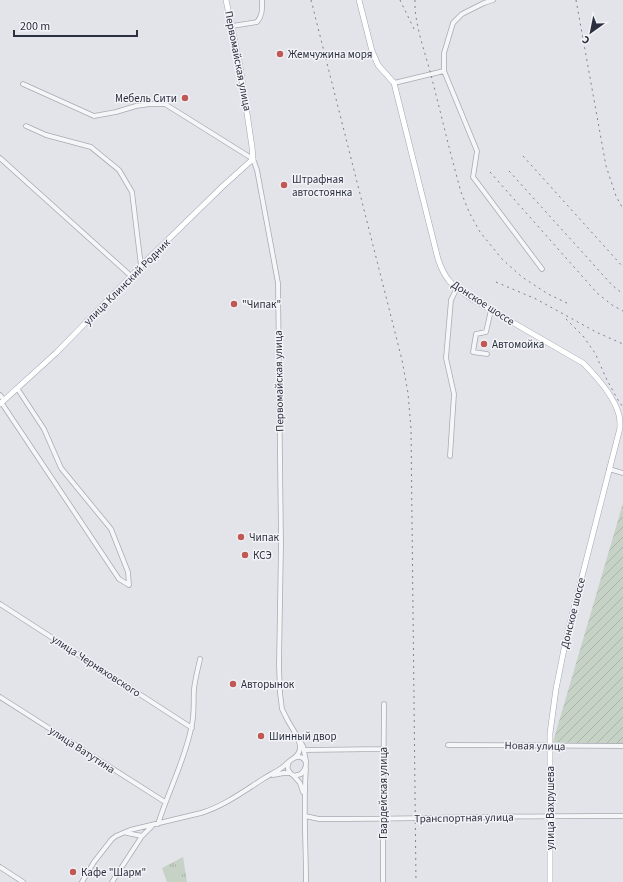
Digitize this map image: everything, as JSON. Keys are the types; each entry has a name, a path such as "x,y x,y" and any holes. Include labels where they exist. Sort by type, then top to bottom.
{"main road":[{"name":"Первомайская улица","path":"226,0 240,66 253,159"},
{"name":"Донское шоссе","path":"359,0 372,51 378,65 394,83 442,271 449,281 457,288 491,310 583,364 594,374 602,385 616,406 620,416 620,428 566,639 556,689 550,733"},
{"name":"улица Клинский Родник","path":"2,402 56,353 131,276 223,186 253,159"},
{"name":"улица Вахрушева","path":"550,733 550,882"}],"street":[{"path":"232,26 257,22 261,15 262,0"},
{"path":"493,0 462,14 453,23 444,53 444,71 477,151 473,177 542,269"},
{"path":"394,83 444,71"},
{"path":"23,84 94,116 116,112 136,106 165,104 253,159"},
{"path":"26,126 46,135 91,147 119,170 132,192 142,266"},
{"path":"0,158 131,276"},
{"name":"Первомайская улица","path":"253,159 257,170 278,283 281,543 280,693 282,709 300,740 306,761"},
{"path":"450,456 454,394 446,358 452,300 457,288"},
{"path":"487,354 473,352 476,334 486,332 491,310"},
{"path":"0,395 2,402 93,542 118,578 129,585 128,572 111,529 61,468 44,429 17,388"},
{"path":"610,469 623,473"},
{"name":"улица Черняховского","path":"0,604 192,728"},
{"path":"112,882 142,836 156,824 179,768 192,728 194,714 194,689 200,659"},
{"name":"улица Ватутина","path":"0,697 165,802"},
{"name":"Гвардейская улица","path":"384,704 384,882"},
{"path":"82,882 94,862 112,839 122,833 211,810 278,770 298,755 300,748 295,732"},
{"name":"Новая улица","path":"448,745 623,746"},
{"path":"304,750 383,749"},
{"path":"294,758 300,756 306,761 304,796 306,882"},
{"path":"289,762 287,765 288,771 300,783 304,796"},
{"path":"269,775 284,773 301,774 306,767"},
{"name":"Транспортная улица","path":"305,816 319,819 383,819 623,816"},
{"path":"122,833 142,836"},
{"path":"0,867 23,882"}],"green space":[{"path":"623,503 623,745 553,742"},
{"path":"183,857 187,882 167,882 162,868"}],"railway":[{"path":"311,0 402,360 408,393 411,429 416,882"},
{"path":"400,0 415,31"},
{"path":"415,0 416,18 420,38 461,192 469,212 480,232 502,259 522,277 548,294 569,304"},
{"path":"576,0 606,166 616,196 623,209"},
{"path":"523,156 623,267"},
{"path":"509,171 612,285 623,294"},
{"path":"490,172 597,293 612,305 623,311"},
{"path":"496,282 536,299 596,332 623,344"},
{"path":"566,319 583,336 595,353 607,380 623,407"}],"place":[{"name":"Жемчужина моря","path":"280,54"},
{"name":"Мебель Сити","path":"185,98"},
{"name":"Штрафная автостоянка","path":"284,185"},
{"name":"\"Чипак\"","path":"234,304"},
{"name":"Автомойка","path":"484,344"},
{"name":"Чипак","path":"241,537"},
{"name":"КСЭ","path":"245,555"},
{"name":"Авторынок","path":"233,684"},
{"name":"Шинный двор","path":"261,736"},
{"name":"Кафе \"Шарм\"","path":"73,872"}]}
